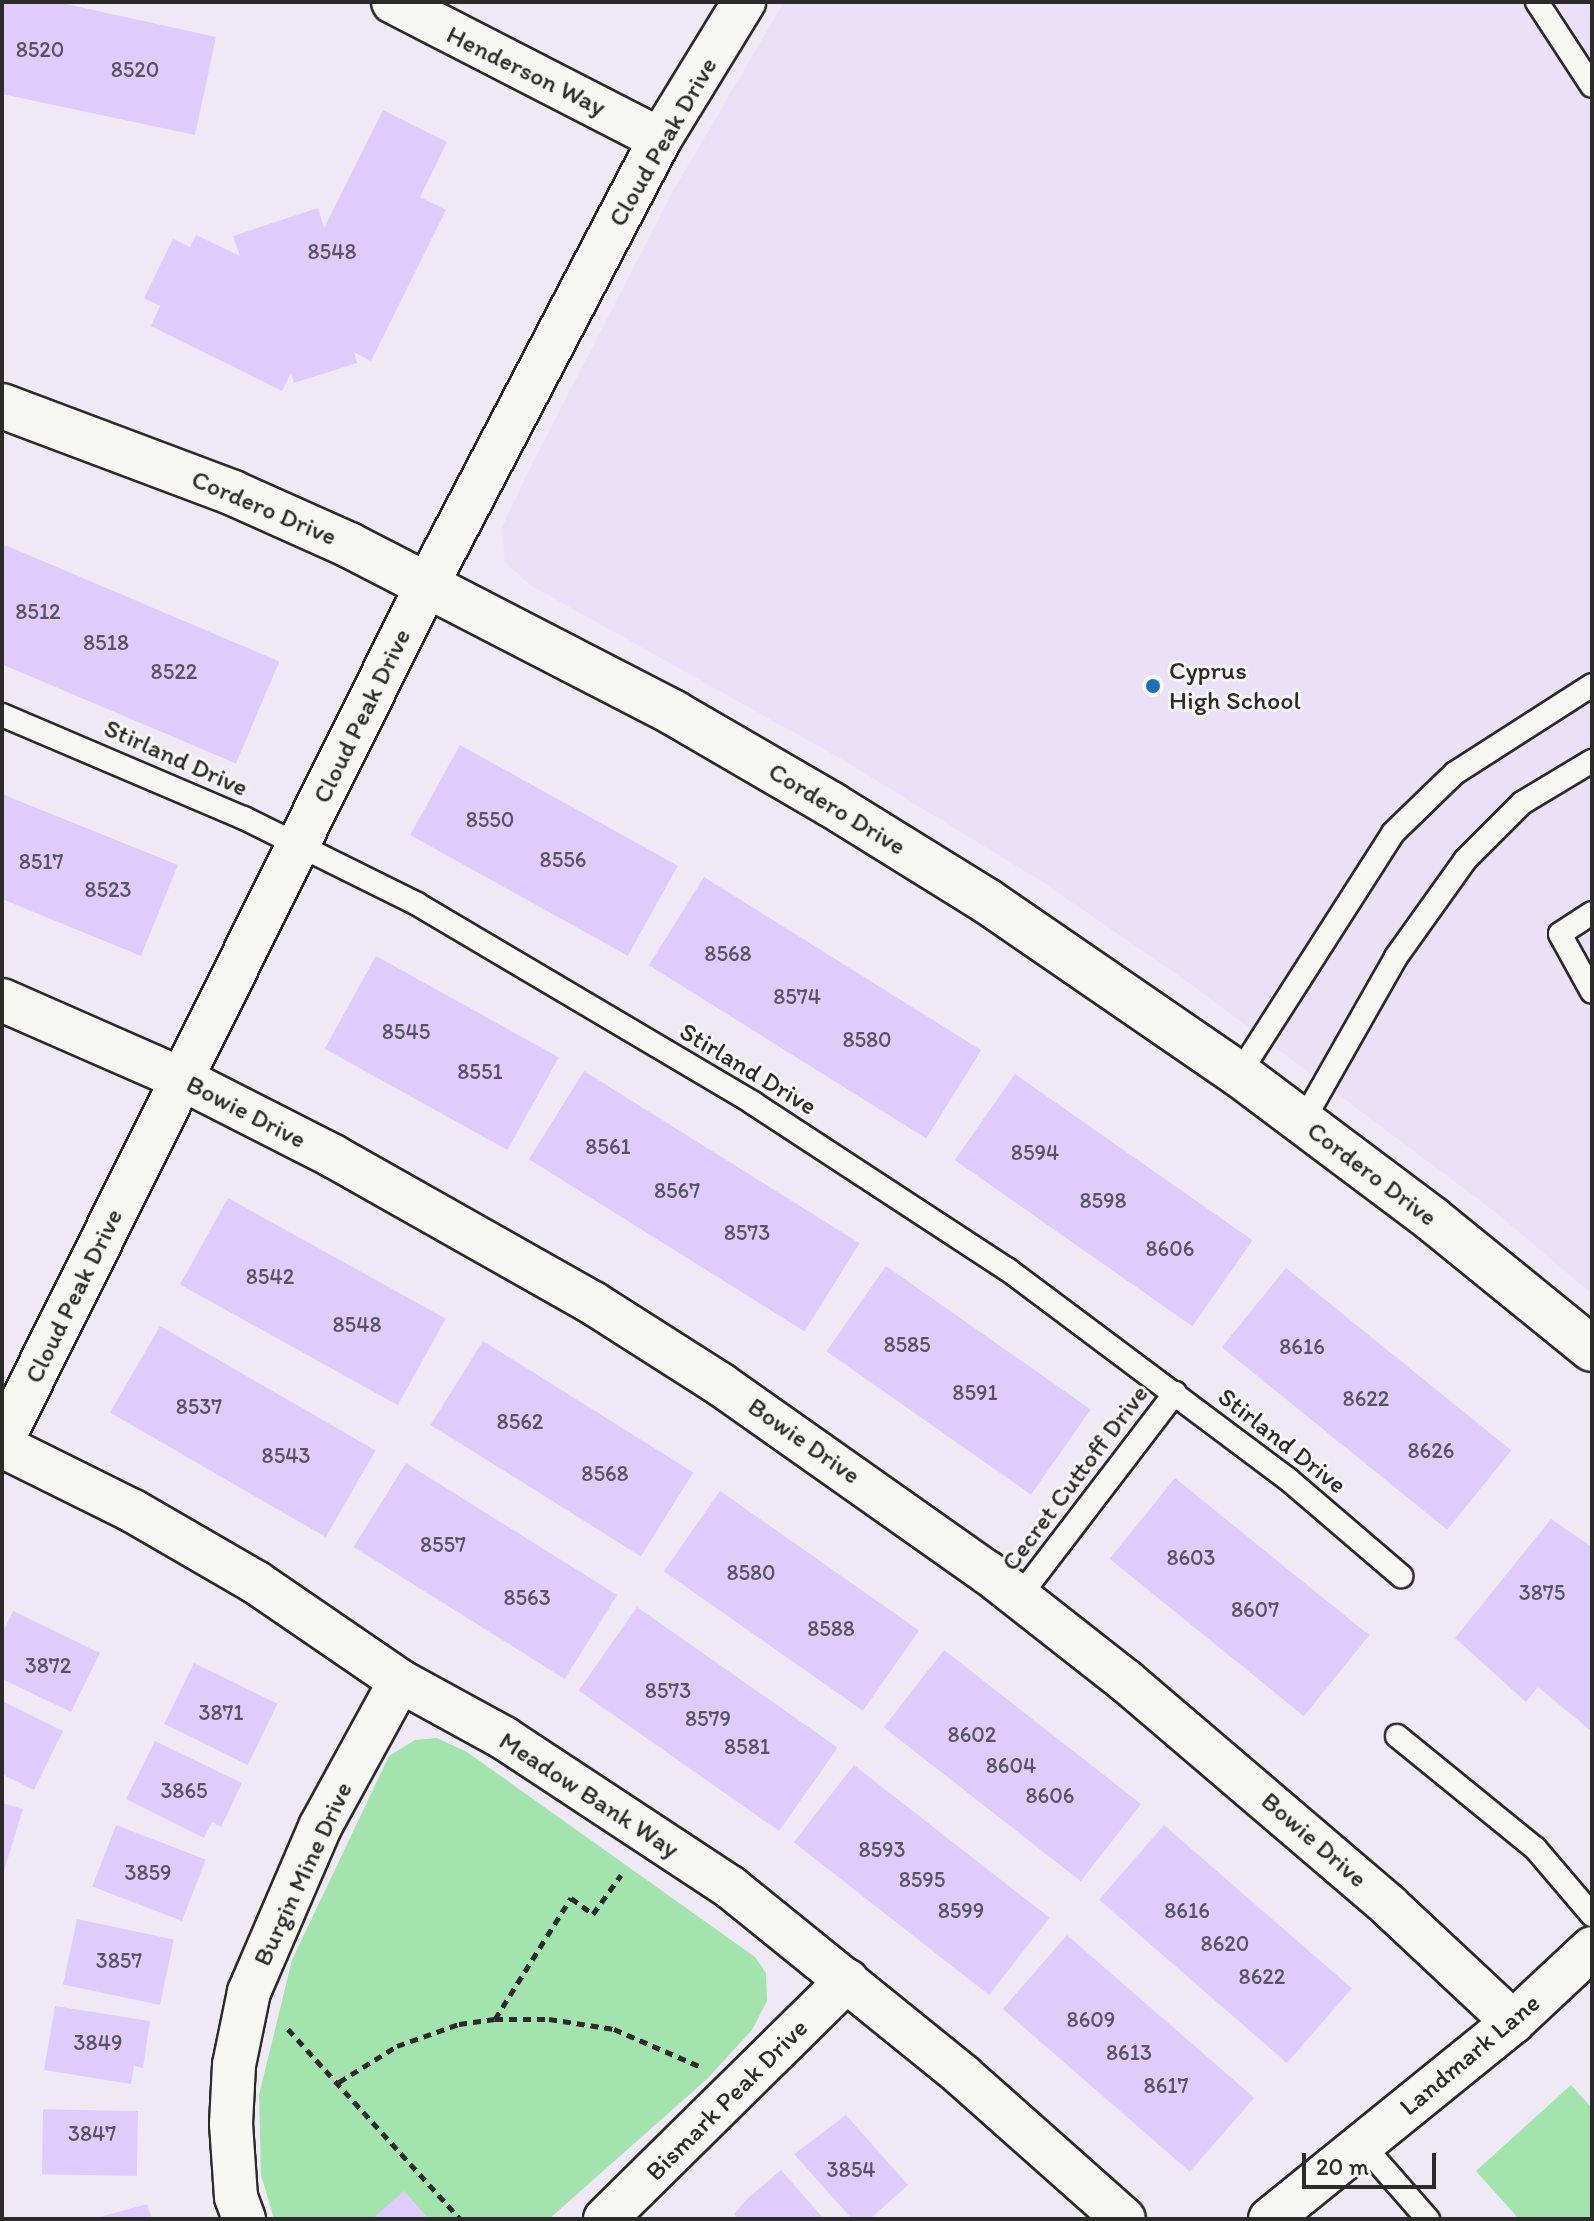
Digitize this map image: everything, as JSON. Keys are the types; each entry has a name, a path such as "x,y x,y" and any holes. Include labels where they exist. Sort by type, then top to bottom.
{"street":[{"name":"Henderson Way","path":"393,2 660,139"},
{"name":"Cloud Peak Drive","path":"2,1444 428,583 660,139 744,2"},
{"name":"Cordero Drive","path":"2,406 233,493 428,583 674,713 832,805 987,901 1239,1074 1592,1349"},
{"name":"Bowie Drive","path":"2,1000 182,1079 333,1156 593,1303 845,1469 1019,1597 1261,1794 1513,2022"},
{"name":"Meadow Bank Way","path":"2,1444 133,1511 257,1583 400,1681 504,1738 730,1887 847,1980 1124,2219"},
{"name":"Burgin Mine Drive","path":"244,2219 236,2197 231,2124 234,2065 249,1992 320,1827 400,1681"},
{"name":"Landmark Lane","path":"1270,2219 1513,2022 1592,1948"},
{"name":"Bismark Peak Drive","path":"605,2219 847,1980"}],"lane":[{"path":"1537,2 1592,86"},
{"path":"1239,1074 1393,833 1455,773 1592,685"},
{"name":"Stirland Drive","path":"2,715 298,845 417,904 765,1111 1007,1269 1289,1480 1401,1576"},
{"path":"1303,1121 1396,957 1466,859 1522,803 1592,761"},
{"path":"1592,913 1560,934 1592,992"},
{"name":"Cecret Cuttoff Drive","path":"1019,1597 1175,1393"},
{"path":"1397,1736 1535,1848 1592,1915"},
{"path":"1362,2144 1428,2219"}],"path":[{"path":"495,2019 571,1898 593,1914 621,1875"},
{"path":"339,2082 397,2046 459,2024 495,2019 549,2019 614,2029 700,2066"},
{"path":"288,2029 460,2219"}],"shaded area":[{"name":"Cyprus High School","path":"784,2 1592,2 1592,1294 1494,1211 1192,985 1041,881 838,757 530,585 505,562 502,528 528,472 672,193"}],"green space":[{"path":"437,1738 467,1752 755,1957 766,1973 767,2001 752,2030 707,2079 549,2219 274,2219 261,2175 259,2095 292,1960 389,1756 415,1740"},
{"path":"1571,2085 1592,2108 1592,2219 1519,2219 1476,2171"}],"building":[{"path":"2,2 57,2 216,37 195,135 2,94"},
{"path":"383,110 447,142 420,197 446,210 371,361 354,352 357,363 294,383 291,373 282,391 151,326 160,306 144,298 173,239 190,247 196,235 240,256 233,236 318,208 324,228"},
{"path":"5,545 279,661 236,764 2,664 2,552"},
{"path":"460,745 678,866 628,956 410,835"},
{"path":"2,794 178,865 141,956 2,899"},
{"path":"704,877 981,1050 926,1138 649,965"},
{"path":"376,956 559,1057 507,1150 325,1049"},
{"path":"584,1071 860,1243 805,1331 529,1159"},
{"path":"1015,1074 1253,1240 1192,1326 955,1160"},
{"path":"228,1198 446,1319 398,1405 180,1285"},
{"path":"886,1266 1091,1409 1031,1495 826,1351"},
{"path":"1286,1268 1511,1451 1447,1530 1222,1347"},
{"path":"160,1326 376,1450 326,1537 110,1413"},
{"path":"483,1341 693,1472 641,1556 431,1425"},
{"path":"406,1463 617,1595 565,1679 354,1547"},
{"path":"1175,1478 1369,1635 1304,1716 1110,1559"},
{"path":"720,1491 919,1630 863,1711 664,1571"},
{"path":"1551,1519 1592,1547 1590,1730 1538,1687 1526,1702 1455,1638"},
{"path":"637,1607 838,1748 779,1831 578,1691"},
{"path":"13,1611 100,1653 71,1712 2,1679 2,1634"},
{"path":"944,1650 1141,1804 1081,1881 884,1727"},
{"path":"194,1663 278,1704 248,1765 164,1724"},
{"path":"2,1701 63,1731 34,1790 2,1774"},
{"path":"155,1741 242,1783 221,1827 212,1822 204,1838 126,1799"},
{"path":"854,1765 1049,1918 989,1995 794,1842"},
{"path":"2,1803 23,1809 3,1874 2,1874"},
{"path":"116,1825 206,1859 182,1921 92,1887"},
{"path":"1164,1825 1352,1988 1287,2063 1099,1900"},
{"path":"77,1919 174,1940 160,2005 63,1985"},
{"path":"1067,1935 1254,2098 1190,2172 1003,2009"},
{"path":"55,2006 150,2021 143,2068 134,2066 131,2084 44,2070"},
{"path":"43,2109 138,2111 137,2176 42,2174"},
{"path":"846,2115 908,2185 870,2219 852,2219 794,2154"},
{"path":"781,2170 824,2219 738,2219 734,2214 747,2199"},
{"path":"404,2191 429,2219 372,2219"},
{"path":"147,2204 152,2219 96,2219 96,2218"}],"place":[{"name":"Cyprus High School","path":"1153,686"}]}
